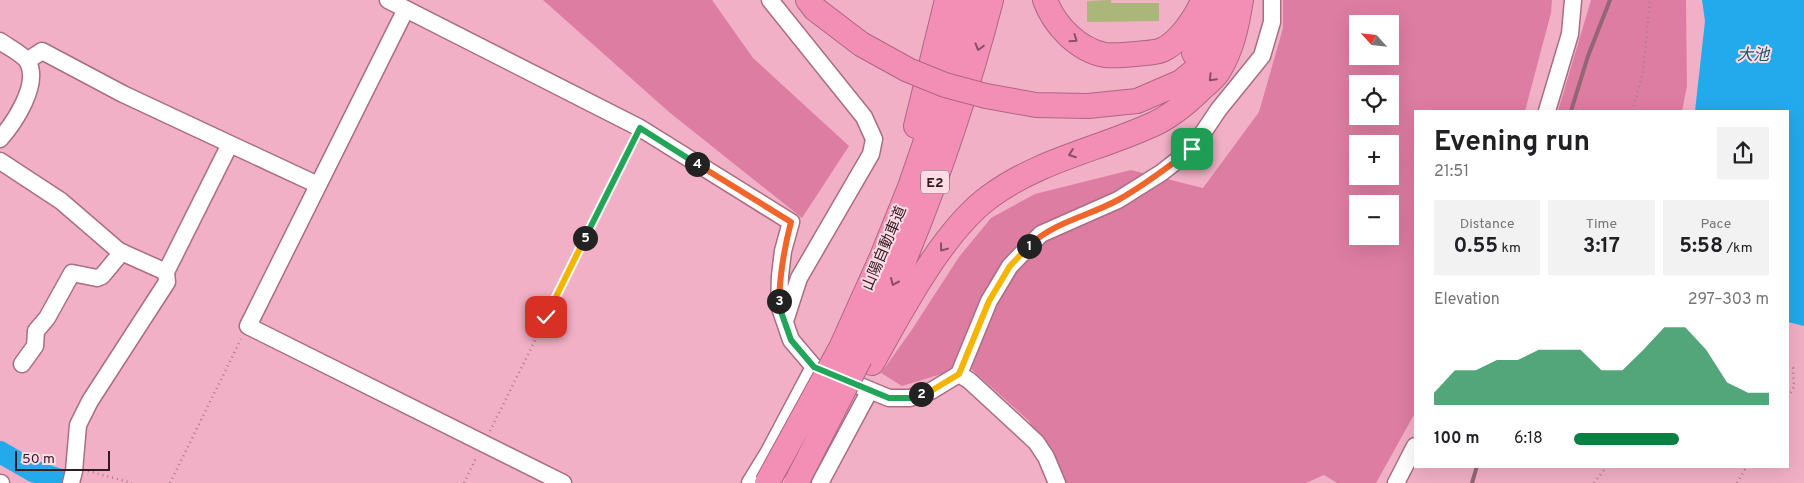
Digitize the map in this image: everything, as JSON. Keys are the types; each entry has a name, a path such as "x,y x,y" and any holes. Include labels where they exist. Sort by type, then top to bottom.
{"highway":[{"path":"808,0 815,9 864,38 987,89 1036,105 1088,106 1136,101 1181,82 1203,64 1240,9"},
{"path":"824,0 864,38"},
{"path":"798,483 858,356 947,0"},
{"name":"山陽自動車道","path":"858,356 881,260 910,187 938,106 969,0"},
{"name":"山陽自動車道","path":"767,483 858,356 908,251 956,121 992,0"},
{"path":"1046,0 1056,22 1067,34 1085,46 1104,55 1124,55 1163,50 1184,31 1199,10 1203,0"},
{"path":"987,89 1066,92 1109,90 1151,81 1184,64 1204,42 1222,0"},
{"path":"858,356 907,300 940,251 964,220 990,195 1026,173 1067,156 1149,127 1186,104 1218,73 1231,46 1240,9"}],"street":[{"path":"388,0 640,128 791,222 783,251 779,306 791,340 814,367 889,398 910,398 931,391 959,374 989,301 1010,266 1041,234 1118,200 1161,173 1192,149 1220,109 1262,56 1272,22 1272,0"},
{"path":"770,0 864,117 874,139 871,154 799,278 785,321"},
{"path":"1547,110 1570,34 1573,0"},
{"path":"406,9 248,326 563,483"},
{"path":"0,41 27,61 31,71 28,92 20,112 0,139"},
{"path":"27,61 42,51 123,94 318,185"},
{"path":"73,474 78,425 90,401 167,282 166,272 230,144"},
{"path":"0,161 61,201 122,252 166,272"},
{"path":"22,364 35,346 36,331 47,318 72,273 97,278 102,276 122,252"},
{"path":"750,483 769,452 814,367"},
{"path":"959,374 970,381 1036,442 1046,457 1056,483"},
{"path":"820,483 870,390"},
{"path":"1396,483 1414,448"}],"path":[{"path":"1632,110 1643,72 1650,0"},
{"path":"464,483 640,128"},
{"path":"170,483 248,326"},
{"path":"1789,366 1793,368 1794,387 1789,395"},
{"path":"1594,483 1605,468"},
{"path":"1737,483 1746,468"},
{"path":"73,474 132,483"}],"shaded area":[{"path":"543,0 712,0 753,58 849,146 802,218 669,112"},
{"path":"1283,0 1552,0 1551,13 1525,110 1414,110 1414,415 1376,483 1337,483 1324,475 1306,483 1064,483 1029,421 968,366 902,386 881,373 959,257 991,218 1035,194 1131,170 1203,188 1259,112 1283,28"},
{"path":"1591,0 1686,0 1687,86 1682,110 1558,110"}],"water":[{"name":"大池","path":"1702,0 1804,0 1804,326 1789,322 1789,110 1695,110 1705,21"}],"building":[{"path":"1111,0 1111,3 1159,3 1159,21 1087,22 1087,1"}],"waterway":[{"path":"0,452 33,471 69,483"}],"railway":[{"path":"1571,110 1588,56 1610,0"},
{"path":"1472,483 1476,468"}],"route":[{"path":"546,317 640,128 791,222 783,251 779,306 791,340 814,367 889,398 910,398 931,391 959,374 989,301 1010,266 1041,234 1118,200 1161,173 1192,149"}]}
